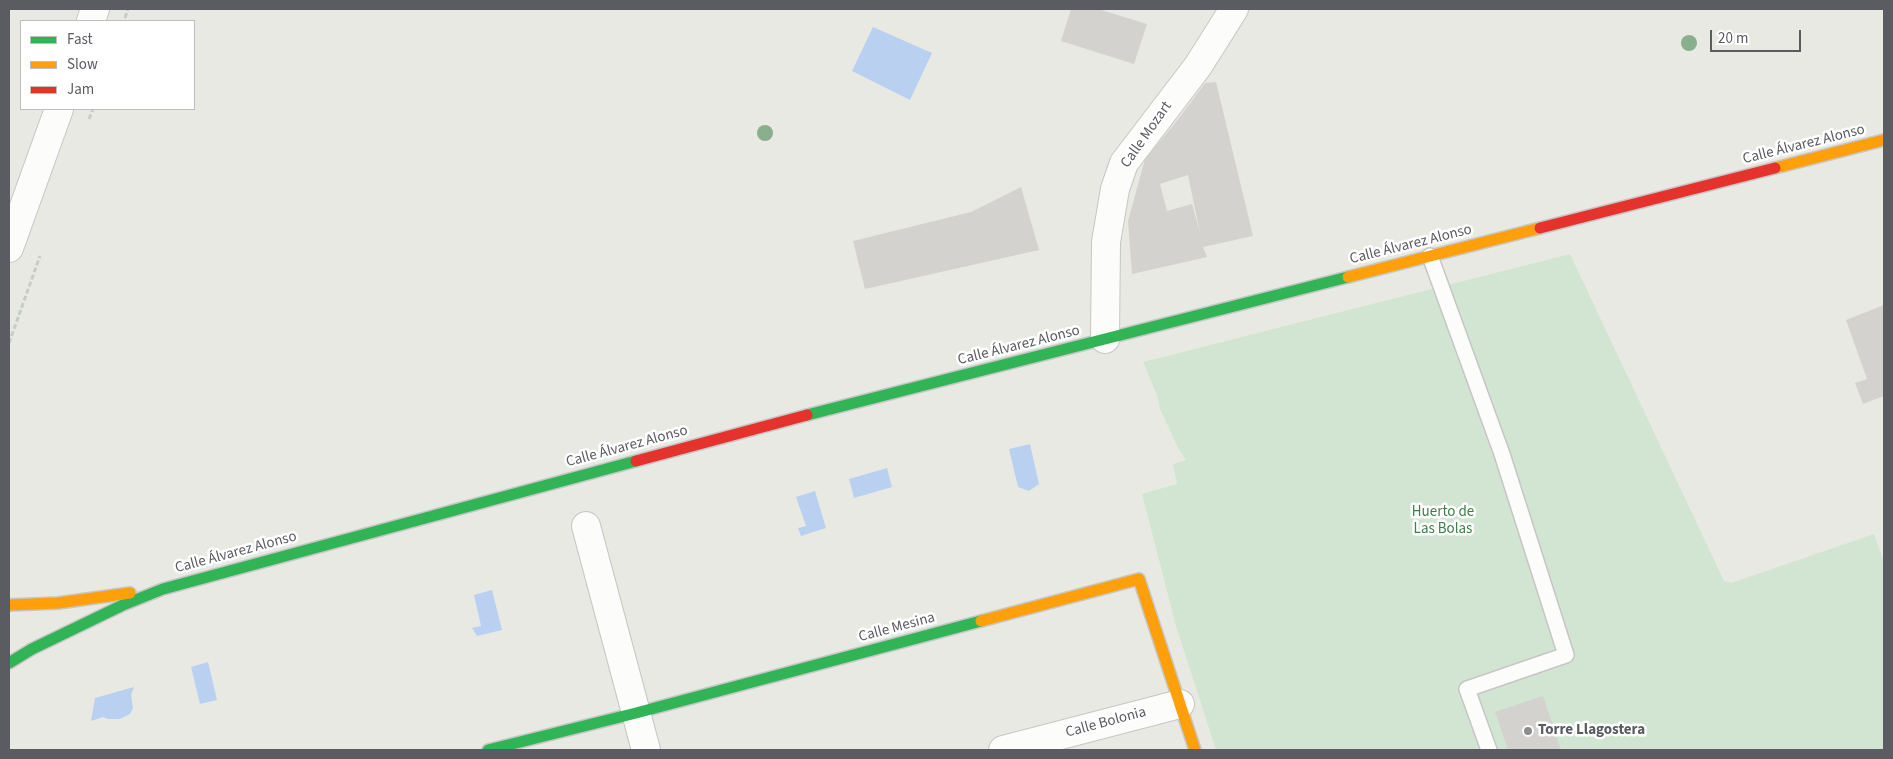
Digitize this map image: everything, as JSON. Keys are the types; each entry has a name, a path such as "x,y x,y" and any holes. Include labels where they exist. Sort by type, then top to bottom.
{"main road":[{"name":"Calle Álvarez Alonso","path":"9,663 32,649 122,605 163,589 570,477 1884,140"},
{"name":"Calle Mesina","path":"488,750 636,713 1139,579 1195,750"},
{"name":"Calle Álvarez Alonso","path":"9,605 58,603 163,589"}],"street":[{"name":"Calle Mozart","path":"1105,339 1106,242 1115,189 1124,163 1198,66 1230,12"},
{"path":"9,248 59,110"},
{"path":"586,526 646,750"},
{"name":"Calle Bolonia","path":"1003,750 1180,704"}],"lane":[{"path":"1430,256 1502,454 1566,655 1467,689 1489,750"}],"green space":[{"name":"Huerto de Las Bolas","path":"1570,254 1724,581 1731,583 1874,534 1884,562 1884,750 1216,750 1176,626 1142,494 1177,484 1173,464 1186,460 1178,448 1160,409 1157,395 1143,362"}],"water":[{"path":"873,27 932,53 910,100 852,71"},
{"path":"1030,444 1039,484 1029,491 1018,487 1009,449"},
{"path":"887,468 892,487 854,498 849,479"},
{"path":"815,491 826,528 801,536 798,528 806,526 796,497"},
{"path":"492,590 502,630 477,636 472,628 481,626 474,595"},
{"path":"208,662 217,700 200,704 191,667"},
{"path":"134,687 131,695 133,708 130,714 120,719 103,717 91,721 95,698"}],"building":[{"path":"1071,9 1098,9 1147,24 1134,64 1061,41"},
{"path":"1216,82 1253,236 1203,247 1207,257 1132,274 1128,221 1145,159 1205,83","holes":["1188,175 1200,233 1192,204 1167,211 1160,184"]},
{"path":"1021,187 1039,250 865,289 853,241 971,212"},
{"path":"1884,305 1884,396 1863,404 1855,383 1867,379 1846,320"},
{"name":"Torre Llagostera","path":"1543,696 1561,750 1508,750 1495,712"}],"traffic: fast":[{"path":"807,415 1348,277"},
{"path":"9,663 32,649 123,605 163,589 636,461"},
{"path":"488,750 636,713 981,621"}],"traffic: slow":[{"path":"1775,168 1884,140"},
{"path":"1348,277 1540,228"},
{"path":"981,621 1139,579 1195,750"},
{"path":"9,605 58,603 130,593"}],"traffic: jam":[{"path":"1540,228 1775,168"},
{"path":"636,461 807,415"}],"place":[{"name":"Torre Llagostera","path":"1528,731"}]}
